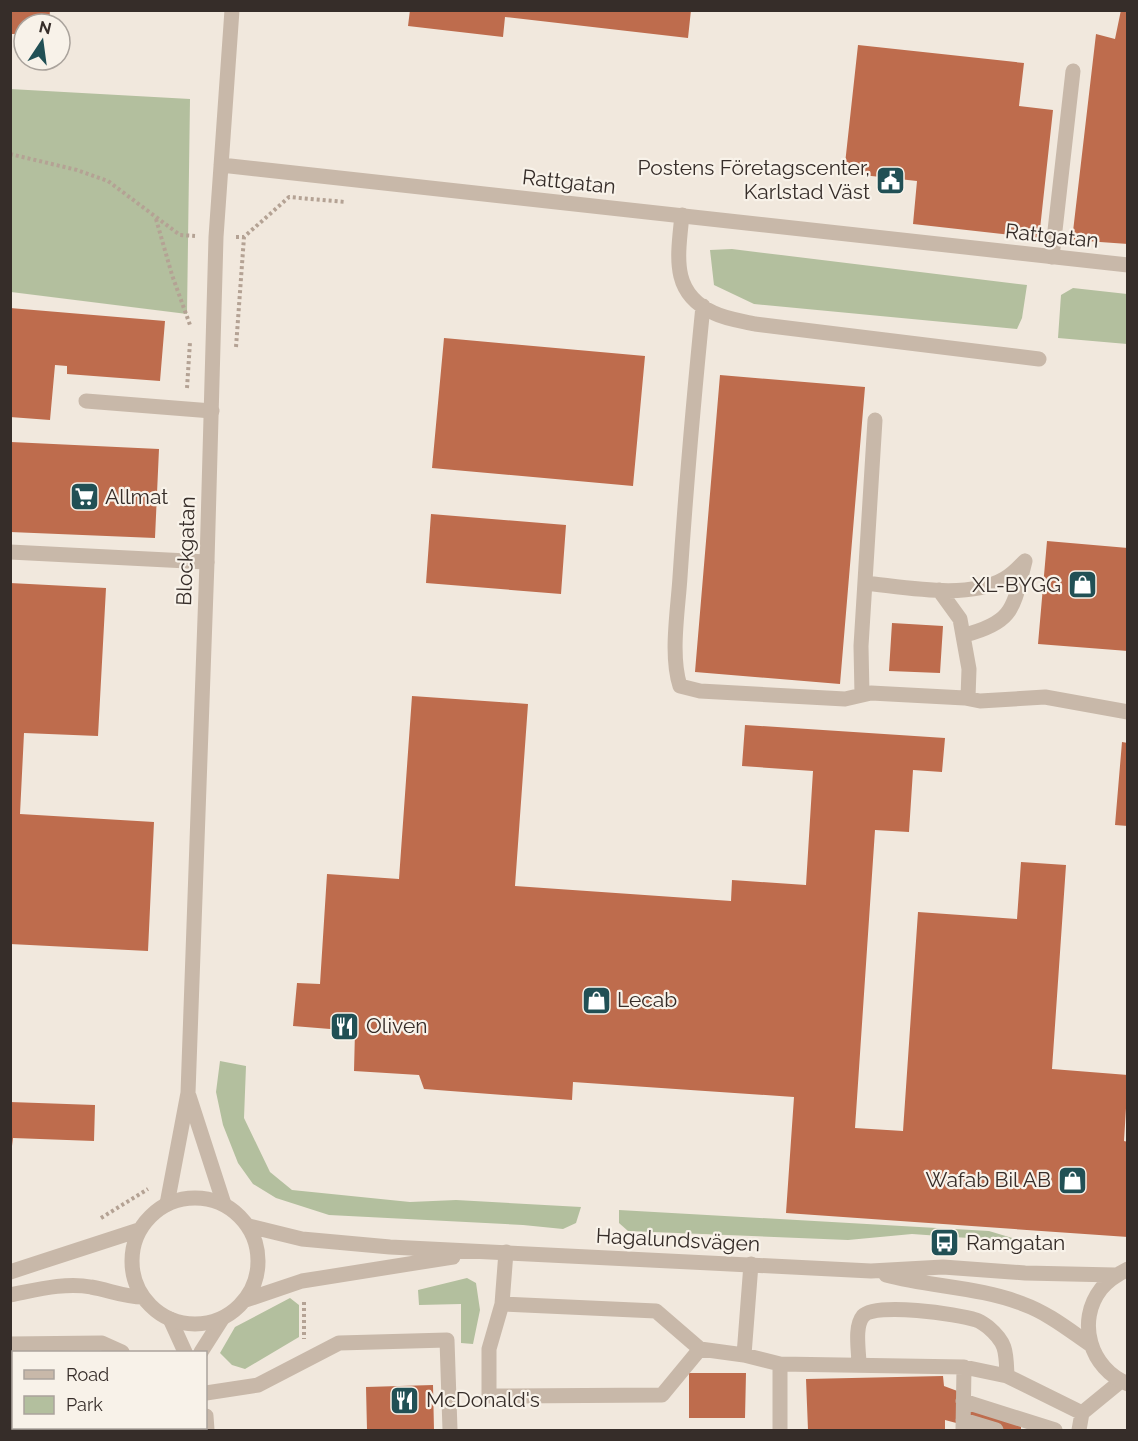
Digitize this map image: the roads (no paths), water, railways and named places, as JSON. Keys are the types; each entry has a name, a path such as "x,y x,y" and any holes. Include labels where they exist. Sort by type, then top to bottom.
{"street":[{"name":"Blockgatan","path":"167,1204 188,1093 216,237 232,10"},
{"path":"1052,257 1072,71"},
{"name":"Rattgatan","path":"221,165 1128,265"},
{"path":"682,215 679,260 683,288 714,314 755,324 1039,359"},
{"path":"703,306 686,474 676,634 676,675 680,687 700,691 845,699 871,693 968,698 980,701 1045,697 1128,712"},
{"path":"86,401 212,411"},
{"path":"862,695 861,646 875,420"},
{"path":"10,552 207,562"},
{"path":"865,583 939,590 977,589 992,585 1013,574 1025,561 1015,600 1008,614 985,630 965,635"},
{"path":"939,590 960,619 965,635 969,669 968,698"},
{"name":"Blockgatan","path":"188,1093 224,1204"},
{"path":"202,1351 222,1319 246,1300 257,1276 258,1250 249,1226 224,1204 196,1197 167,1204 151,1215 139,1230 132,1253 133,1276 142,1297 155,1310 170,1319 196,1325 222,1319"},
{"name":"Hagalundsvägen","path":"249,1226 302,1239 483,1252 871,1271 943,1267 1025,1273 1121,1272"},
{"path":"10,1272 139,1230"},
{"name":"Hagalundsvägen","path":"246,1300 302,1281 483,1252"},
{"path":"506,1252 502,1304 489,1349 489,1396 662,1395 700,1349"},
{"path":"744,1355 751,1264"},
{"name":"Hagalundsvägen","path":"871,1271 924,1283 994,1294 1048,1316 1091,1345"},
{"path":"1079,1431 1082,1413 1124,1382 1108,1372 1098,1360 1091,1345 1088,1325 1092,1306 1101,1288 1121,1272"},
{"path":"10,1295 46,1288 90,1286 129,1297 142,1297"},
{"path":"502,1304 656,1311 700,1349 744,1355 780,1364 964,1367 1007,1376 1082,1413"},
{"path":"859,1365 860,1319 866,1312 879,1310 937,1312 979,1320 989,1328 1005,1347 1007,1376"},
{"path":"170,1319 184,1351"},
{"path":"207,1393 258,1385 339,1343 447,1340 450,1431"},
{"path":"10,1344 102,1343 118,1351"},
{"path":"780,1364 780,1431"},
{"path":"964,1367 963,1425 996,1431"},
{"path":"963,1401 1055,1431"}],"place":[{"name":"Postens Företagscenter, Karlstad Väst","path":"891,180"},
{"name":"Allmat","path":"84,497"},
{"name":"XL-BYGG","path":"1082,585"},
{"name":"Lecab","path":"596,1000"},
{"name":"Oliven","path":"345,1026"},
{"name":"Wafab Bil AB","path":"1072,1180"},
{"name":"Ramgatan","path":"945,1243"},
{"name":"McDonald's","path":"405,1400"}]}
